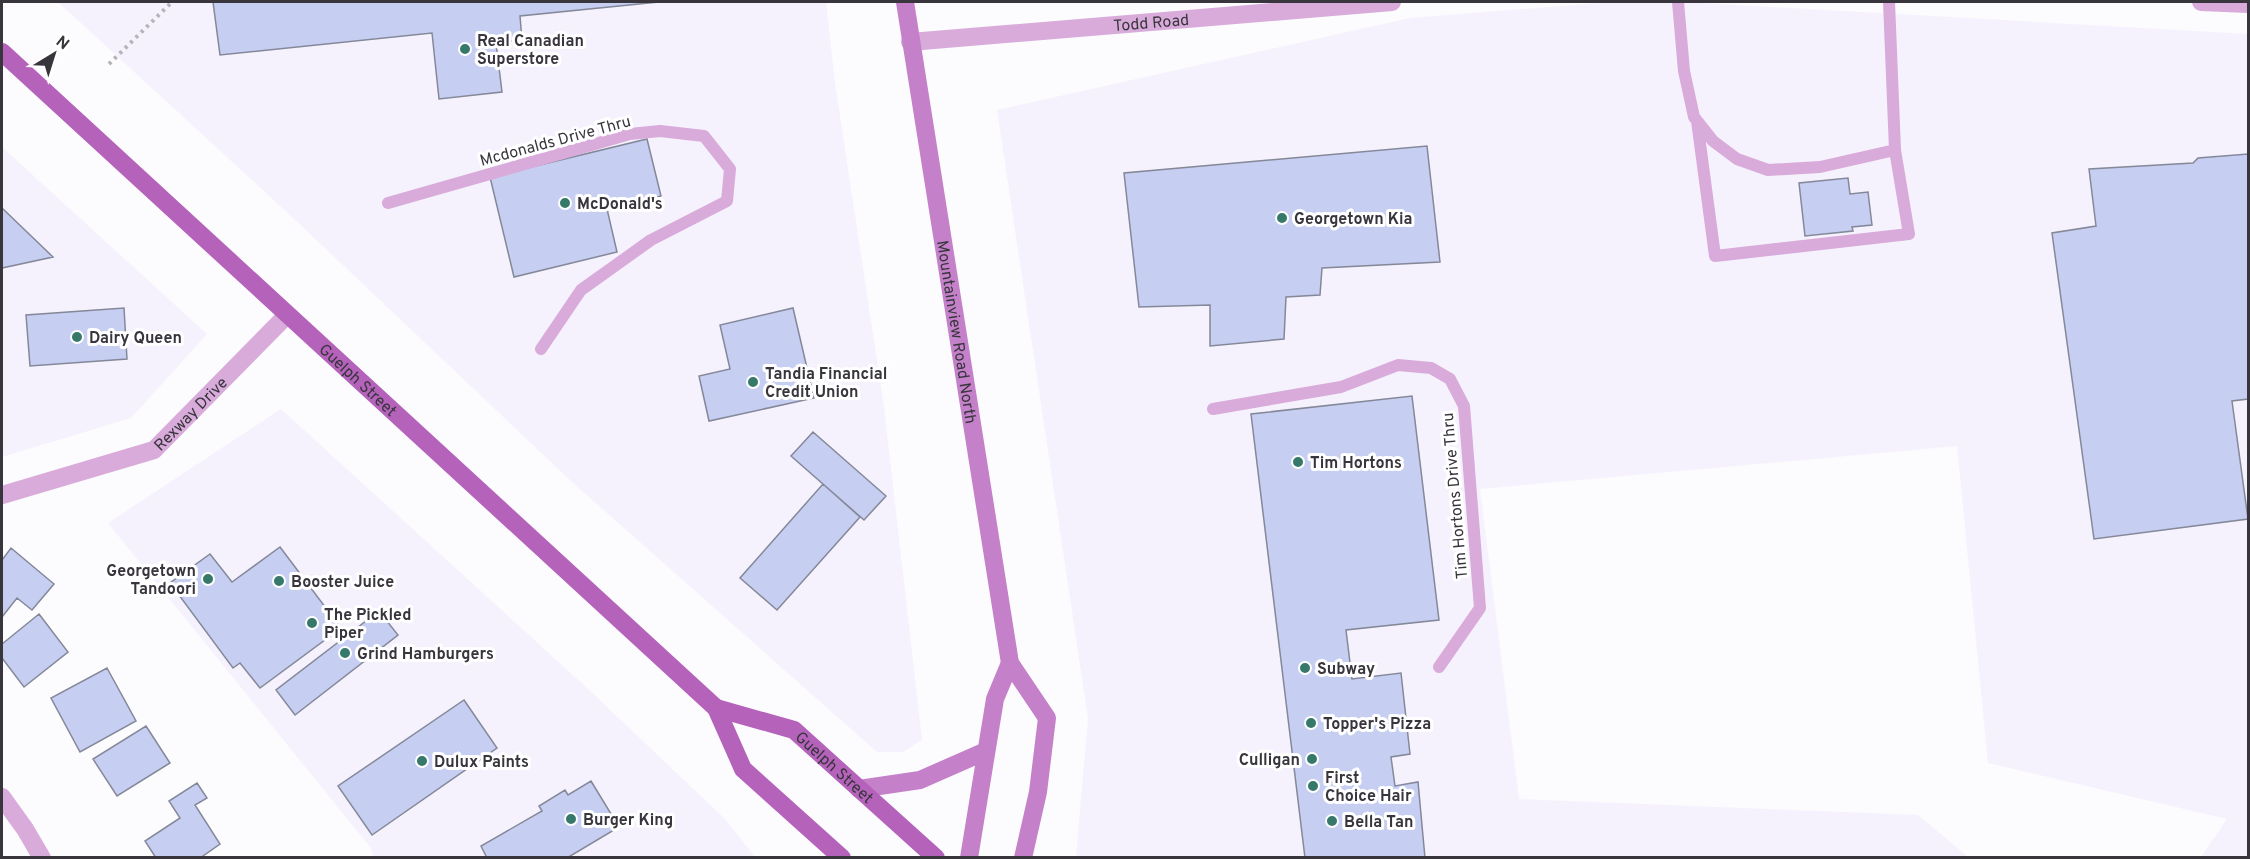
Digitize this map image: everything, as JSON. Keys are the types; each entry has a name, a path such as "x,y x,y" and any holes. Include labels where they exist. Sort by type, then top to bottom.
{"main road":[{"name":"Mountainview Road North","path":"905,2 1010,663 1047,718 1038,792 1023,858"},
{"name":"Guelph Street","path":"2,52 716,708 743,769 842,858"},
{"path":"969,858 995,699 1010,663"},
{"name":"Guelph Street","path":"716,708 794,730 936,858"},
{"path":"859,789 920,780 986,751"}],"street":[{"name":"Todd Road","path":"910,42 1392,2"},
{"path":"2201,2 2248,3"},
{"name":"Rexway Drive","path":"2,495 154,450 287,315"},
{"path":"2,797 42,858"}],"lane":[{"path":"1678,2 1684,71 1694,117 1713,141 1737,159 1768,170 1820,167 1895,150"},
{"path":"1697,120 1715,256 1909,234 1895,150 1890,2"},
{"name":"Mcdonalds Drive Thru","path":"388,203 630,134 660,131 704,136 730,169 727,201 651,240 581,290 541,349"},
{"name":"Tim Hortons Drive Thru","path":"1213,409 1341,387 1398,365 1431,368 1450,380 1464,406 1480,608 1439,667"}],"path":[{"path":"109,64 172,2"}],"shaded area":[{"path":"58,2 826,2 835,83 884,407 922,740 903,752 877,752 572,482 290,215"},
{"path":"1612,2 1684,2 2248,34 2248,857 2201,857 2227,819 1988,763 1957,446 1480,489 1519,799 1918,815 1968,857 1076,857 1088,718 997,110 1410,18"},
{"path":"2,147 207,334 131,418 2,457"},
{"path":"281,409 586,687 724,818 755,857 374,857 370,847 108,523"}],"building":[{"name":"Real Canadian Superstore","path":"213,2 659,2 520,16 522,40 496,43 502,92 439,99 432,33 220,55"},
{"name":"McDonald's","path":"647,139 661,196 607,209 617,252 514,277 490,177"},
{"name":"Georgetown Kia","path":"1427,146 1440,262 1322,268 1320,295 1286,297 1284,339 1210,346 1210,305 1139,307 1124,173"},
{"path":"2248,154 2248,399 2232,401 2248,519 2094,539 2052,233 2096,226 2089,169 2193,163 2198,158"},
{"path":"1848,178 1850,194 1868,192 1872,225 1852,227 1853,231 1805,236 1799,183"},
{"path":"2,208 53,257 2,268"},
{"name":"Dairy Queen","path":"124,308 127,359 30,366 26,315"},
{"path":"793,308 814,398 709,421 699,376 730,369 720,325"},
{"path":"1412,396 1439,620 1346,630 1352,679 1401,673 1410,754 1391,757 1395,786 1418,782 1425,858 1305,858 1251,414"},
{"path":"813,432 886,496 864,520 791,456"},
{"path":"823,484 860,517 777,610 740,578"},
{"path":"280,547 341,628 260,688 240,663 233,668 170,583 210,554 232,582"},
{"path":"11,548 54,584 32,610 17,598 2,617 2,560"},
{"path":"379,611 398,635 295,715 276,690"},
{"path":"39,614 68,652 24,687 2,658 2,644"},
{"path":"107,668 136,721 80,752 51,698"},
{"path":"464,700 497,748 372,835 338,786"},
{"path":"146,726 170,763 117,796 93,759"},
{"name":"Burger King","path":"591,781 619,827 567,858 487,858 481,846 542,811 539,806 565,790 568,795"},
{"path":"197,783 207,798 195,805 220,844 200,858 156,858 145,841 180,818 169,801"}],"place":[{"name":"Real Canadian Superstore","path":"465,49"},
{"name":"McDonald's","path":"565,203"},
{"name":"Georgetown Kia","path":"1282,218"},
{"name":"Dairy Queen","path":"77,337"},
{"name":"Tandia Financial Credit Union","path":"753,382"},
{"name":"Tim Hortons","path":"1298,462"},
{"name":"Georgetown Tandoori","path":"208,579"},
{"name":"Booster Juice","path":"279,581"},
{"name":"The Pickled Piper","path":"312,623"},
{"name":"Grind Hamburgers","path":"345,653"},
{"name":"Subway","path":"1305,668"},
{"name":"Topper's Pizza","path":"1311,723"},
{"name":"Culligan","path":"1312,759"},
{"name":"Dulux Paints","path":"422,761"},
{"name":"First Choice Hair","path":"1313,786"},
{"name":"Burger King","path":"571,819"},
{"name":"Bella Tan","path":"1332,821"}]}
